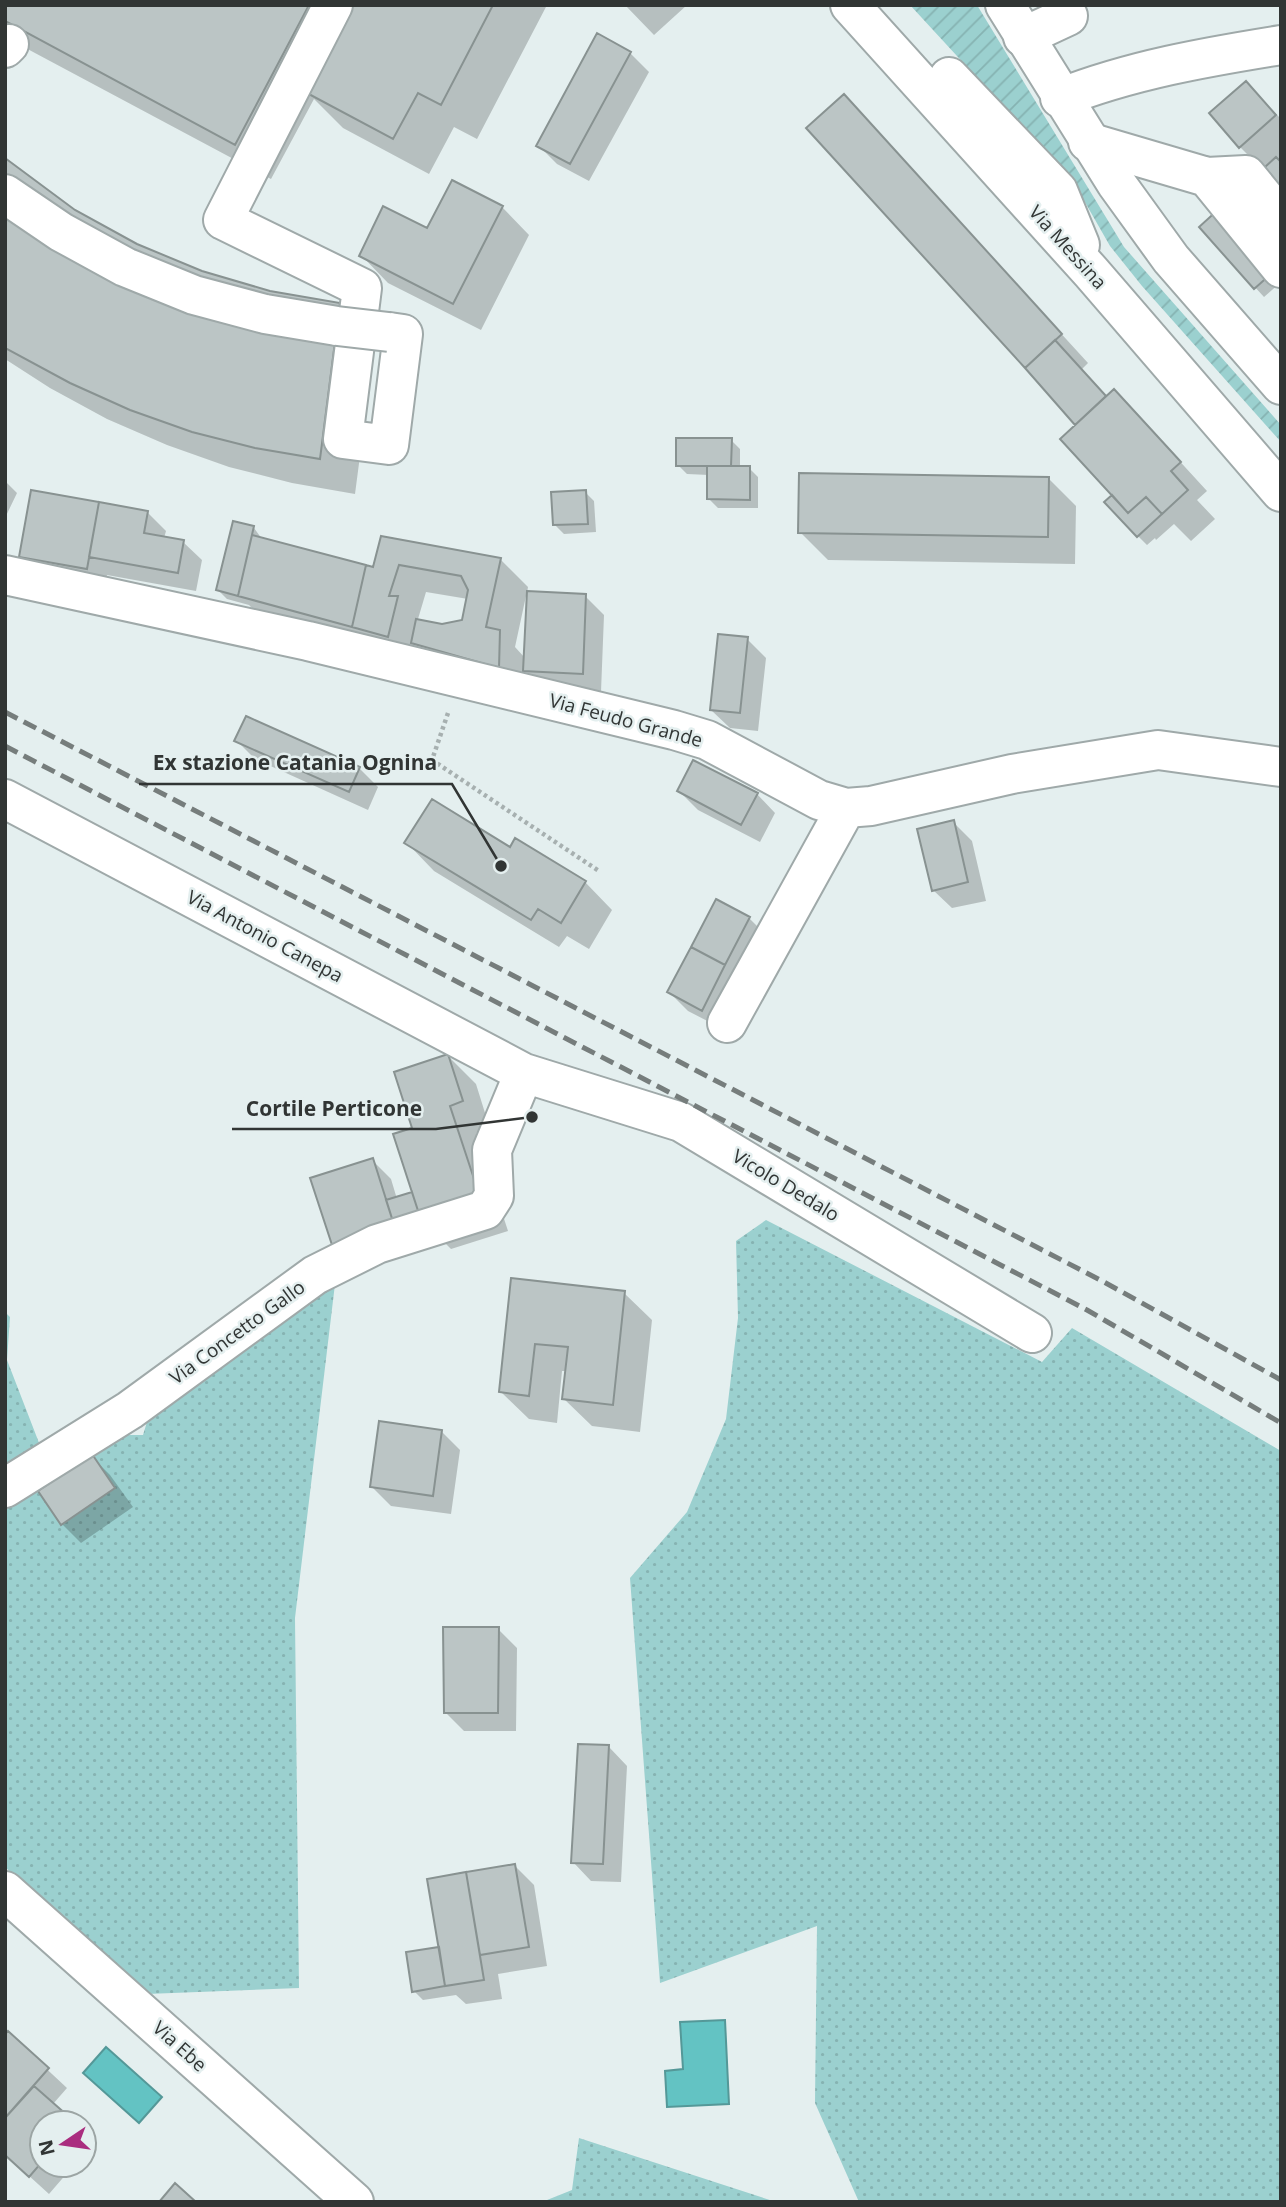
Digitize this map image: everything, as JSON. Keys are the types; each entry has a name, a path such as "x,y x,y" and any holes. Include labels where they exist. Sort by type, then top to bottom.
{"street":[{"path":"5,194 61,232 125,267 194,295 265,314 337,326 389,332 403,334 389,445 342,439 362,288 223,220 333,5"},
{"name":"Via Messina","path":"850,5 1091,272 1281,492"},
{"path":"885,5 888,13 1058,191 1091,272"},
{"path":"1069,16 1014,21 1088,142 1171,259 1281,385"},
{"path":"1060,98 1089,87 1186,61 1281,45"},
{"path":"1088,142 1208,177 1246,175 1281,218"},
{"path":"1208,177 1281,268"},
{"name":"Via Feudo Grande","path":"5,575 308,641 707,740 819,800 846,808 872,806 1012,774 1158,750 1281,767"},
{"name":"Via Antonio Canepa","path":"5,799 524,1073"},
{"path":"727,1023 846,808"},
{"name":"Via Concetto Gallo","path":"5,1488 130,1410 315,1275 377,1244 485,1210 494,1196 492,1150 524,1073"},
{"name":"Vicolo Dedalo","path":"524,1073 681,1122 1032,1333"},
{"name":"Via Ebe","path":"5,1891 354,2202"}],"path":[{"path":"459,679 432,760 599,871"}],"shaded area":[{"path":"910,5 977,5 1124,247 1281,425 1281,442 1142,286 1110,246 1074,183"},
{"path":"766,1220 1042,1362 1072,1328 1281,1451 1281,2202 859,2202 815,2103 817,1926 660,1983 630,1578 687,1512 726,1419 738,1318 736,1241"},
{"path":"335,1284 295,1618 299,1988 147,1994 5,1867 5,1510 38,1491 62,1525 115,1488 92,1454 118,1435 143,1435 150,1412"},
{"path":"5,1312 10,1317 7,1360 41,1448 5,1472"},
{"path":"725,2020 729,2104 667,2107 665,2071 683,2069 680,2022"},
{"path":"106,2047 162,2097 139,2123 83,2073"},
{"path":"579,2138 776,2202 542,2202 572,2190"}],"building":[{"path":"5,5 309,5 235,145 5,21"},
{"path":"351,5 493,5 441,105 418,93 393,139 305,92"},
{"path":"597,33 631,52 570,164 536,146"},
{"path":"1246,81 1276,115 1239,148 1209,113"},
{"path":"844,94 1062,334 1025,368 806,128"},
{"path":"1276,157 1281,162 1281,265 1254,289 1199,227"},
{"path":"5,158 75,210 137,244 202,271 270,291 340,303 320,459 255,448 192,432 130,410 70,383 5,348"},
{"path":"452,180 503,206 453,304 359,256 383,206 427,228"},
{"path":"1055,340 1106,396 1075,425 1025,368"},
{"path":"1114,389 1181,462 1171,471 1188,490 1162,514 1146,497 1128,513 1060,439"},
{"path":"676,438 732,438 731,466 676,466"},
{"path":"707,466 750,466 750,500 707,499"},
{"path":"799,473 1049,477 1048,537 798,533"},
{"path":"31,490 99,502 87,569 19,557"},
{"path":"586,490 588,524 553,525 551,492"},
{"path":"1112,495 1128,513 1146,497 1162,514 1137,537 1104,502"},
{"path":"99,502 148,511 144,533 184,540 178,573 89,557"},
{"path":"233,521 254,526 238,596 216,590"},
{"path":"252,535 366,565 352,627 238,596"},
{"path":"381,536 501,558 486,627 500,630 499,668 411,643 416,619 442,624 462,620 468,590 461,576 399,565 389,596 398,596 388,637 352,627 366,565 373,567"},
{"path":"527,591 586,594 583,674 523,671"},
{"path":"718,634 748,637 740,713 710,710"},
{"path":"246,716 360,767 349,792 234,741"},
{"path":"693,760 758,793 741,825 677,791"},
{"path":"432,799 510,847 515,838 586,881 561,923 538,909 531,920 404,843"},
{"path":"954,820 968,882 932,891 917,829"},
{"path":"716,899 750,917 725,965 691,947"},
{"path":"691,947 725,965 702,1011 667,992"},
{"path":"448,1054 463,1101 450,1106 482,1203 422,1223 393,1134 412,1128 394,1072"},
{"path":"373,1158 396,1231 334,1251 310,1178"},
{"path":"412,1192 422,1223 396,1231 386,1200"},
{"path":"511,1278 625,1291 613,1405 562,1399 568,1347 535,1344 529,1396 499,1392"},
{"path":"379,1421 442,1430 433,1496 370,1487"},
{"path":"92,1454 115,1488 61,1525 38,1491"},
{"path":"443,1627 499,1627 498,1713 444,1713"},
{"path":"578,1744 609,1745 603,1864 571,1863"},
{"path":"515,1864 529,1947 480,1955 466,1872"},
{"path":"466,1872 484,1980 445,1986 427,1879"},
{"path":"439,1947 445,1986 412,1992 406,1952"},
{"path":"8,2031 49,2068 5,2118 5,2034"},
{"path":"34,2086 60,2109 28,2109 28,2176 5,2155 5,2118"},
{"path":"175,2183 196,2202 159,2202"}],"railway":[{"path":"5,712 1104,1282 1281,1380"},
{"path":"5,746 1087,1310 1281,1423"}],"place":[{"name":"Ex stazione Catania Ognina","path":"501,866"},
{"name":"Cortile Perticone","path":"532,1117"}]}
